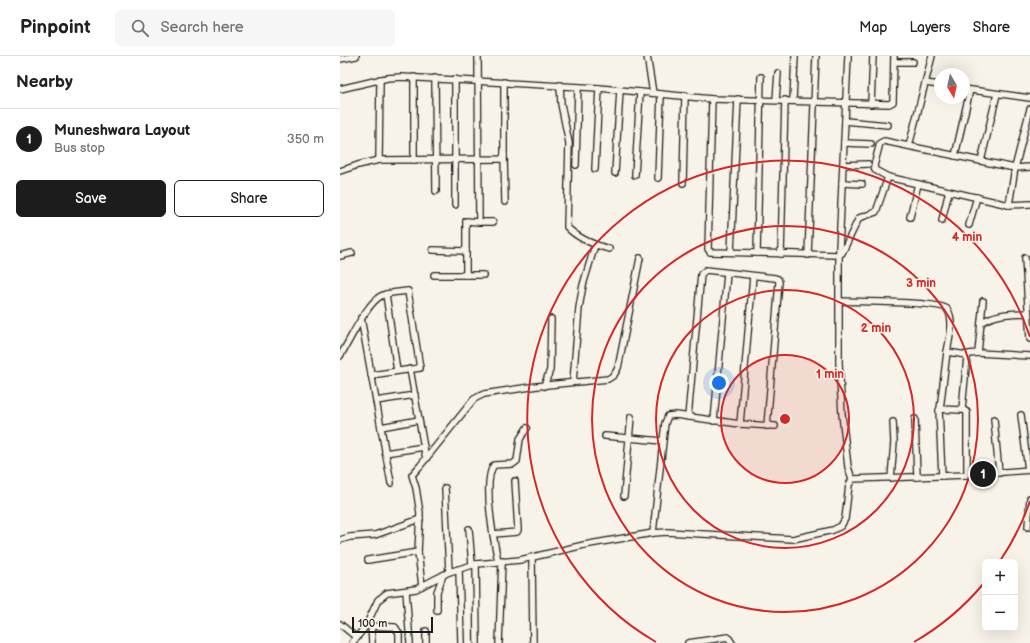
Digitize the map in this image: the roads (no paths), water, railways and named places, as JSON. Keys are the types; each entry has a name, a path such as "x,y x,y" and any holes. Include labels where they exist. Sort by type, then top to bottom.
{"street":[{"path":"340,59 356,56"},
{"path":"478,56 478,222"},
{"path":"646,56 653,93"},
{"path":"793,100 795,56"},
{"path":"808,255 816,56"},
{"path":"352,643 369,626 381,597 387,593 412,590 449,572 474,565 532,558 584,545 653,533 676,532 793,538 833,530 841,526 845,519 849,485 852,479 848,467 842,414 839,363 839,255 848,56"},
{"path":"871,104 873,56"},
{"path":"909,146 932,56"},
{"path":"340,89 380,79 414,77 578,86 712,99 793,100 889,104 892,103 894,59 913,62"},
{"path":"776,100 778,73"},
{"path":"414,77 414,160"},
{"path":"757,253 761,77"},
{"path":"435,78 436,192"},
{"path":"379,160 380,79"},
{"path":"455,79 455,204"},
{"path":"504,82 505,202"},
{"path":"926,83 934,84"},
{"path":"560,86 561,104 569,143 567,227 571,231 595,245 609,249"},
{"path":"576,164 578,86"},
{"path":"595,169 599,88"},
{"path":"970,89 1030,98"},
{"path":"615,173 620,90"},
{"path":"636,175 640,92"},
{"path":"658,178 661,94"},
{"path":"981,161 998,94"},
{"path":"683,183 685,96"},
{"path":"712,99 708,249 710,252 839,255 842,253 859,218 876,212 888,177"},
{"path":"731,252 738,99"},
{"path":"781,254 785,100"},
{"path":"955,156 964,104"},
{"path":"1009,205 1015,168 1030,109"},
{"path":"845,121 888,125"},
{"path":"1030,167 1015,168 884,141 880,143 874,166 875,170 888,177 1009,205 1030,204"},
{"path":"844,143 871,144"},
{"path":"340,171 379,160 500,160 504,155"},
{"path":"843,165 868,164"},
{"path":"842,183 862,184"},
{"path":"910,217 918,184"},
{"path":"942,220 949,191"},
{"path":"969,225 977,198"},
{"path":"466,275 466,221 493,222"},
{"path":"573,382 579,308 583,285 595,245"},
{"path":"433,250 466,251"},
{"path":"340,256 352,253"},
{"path":"422,586 418,552 420,519 416,488 412,475 474,399 484,394 608,378 617,371 640,258"},
{"path":"1026,258 1030,339"},
{"path":"688,417 700,276 702,272 706,270 778,279 779,282 767,426"},
{"path":"714,421 727,273"},
{"path":"434,275 483,275"},
{"path":"740,424 753,276"},
{"path":"340,356 361,318 376,299 382,295 408,291 420,368 371,374"},
{"path":"386,294 397,371"},
{"path":"839,301 930,304 944,308 948,311 951,321 940,409 938,412 942,476"},
{"path":"978,353 983,301"},
{"path":"981,323 996,315 1028,313"},
{"path":"361,318 391,483"},
{"path":"544,386 550,370 551,319"},
{"path":"947,352 967,355 978,353 1030,356"},
{"path":"962,410 967,355"},
{"path":"410,369 426,459"},
{"path":"376,401 415,395"},
{"path":"940,409 962,410 967,412 967,475"},
{"path":"653,533 665,422 668,416 676,414 714,421 775,426"},
{"path":"852,479 967,475 1029,470 1021,415"},
{"path":"624,496 631,417"},
{"path":"915,419 917,477"},
{"path":"994,419 999,473"},
{"path":"381,427 419,420"},
{"path":"891,478 894,442 893,422"},
{"path":"499,643 500,561 493,534 490,511 490,480 494,465 511,464 517,461 520,439 527,428"},
{"path":"605,436 663,441"},
{"path":"385,453 424,447"},
{"path":"493,534 518,531 515,481"},
{"path":"445,488 449,572"},
{"path":"1028,527 1030,498"},
{"path":"340,540 350,537 375,535 420,519"},
{"path":"469,529 474,565 476,643"},
{"path":"368,560 418,552"},
{"path":"532,558 533,643"},
{"path":"459,569 461,643"},
{"path":"437,610 437,592 443,575"},
{"path":"406,591 410,643"},
{"path":"340,624 357,638"},
{"path":"369,626 372,643"},
{"path":"369,626 395,627 399,633 399,643"},
{"path":"426,631 426,643"},
{"path":"691,643 717,641 728,637 732,643"}],"place":[{"name":"Muneshwara Layout","path":"983,474"}]}
